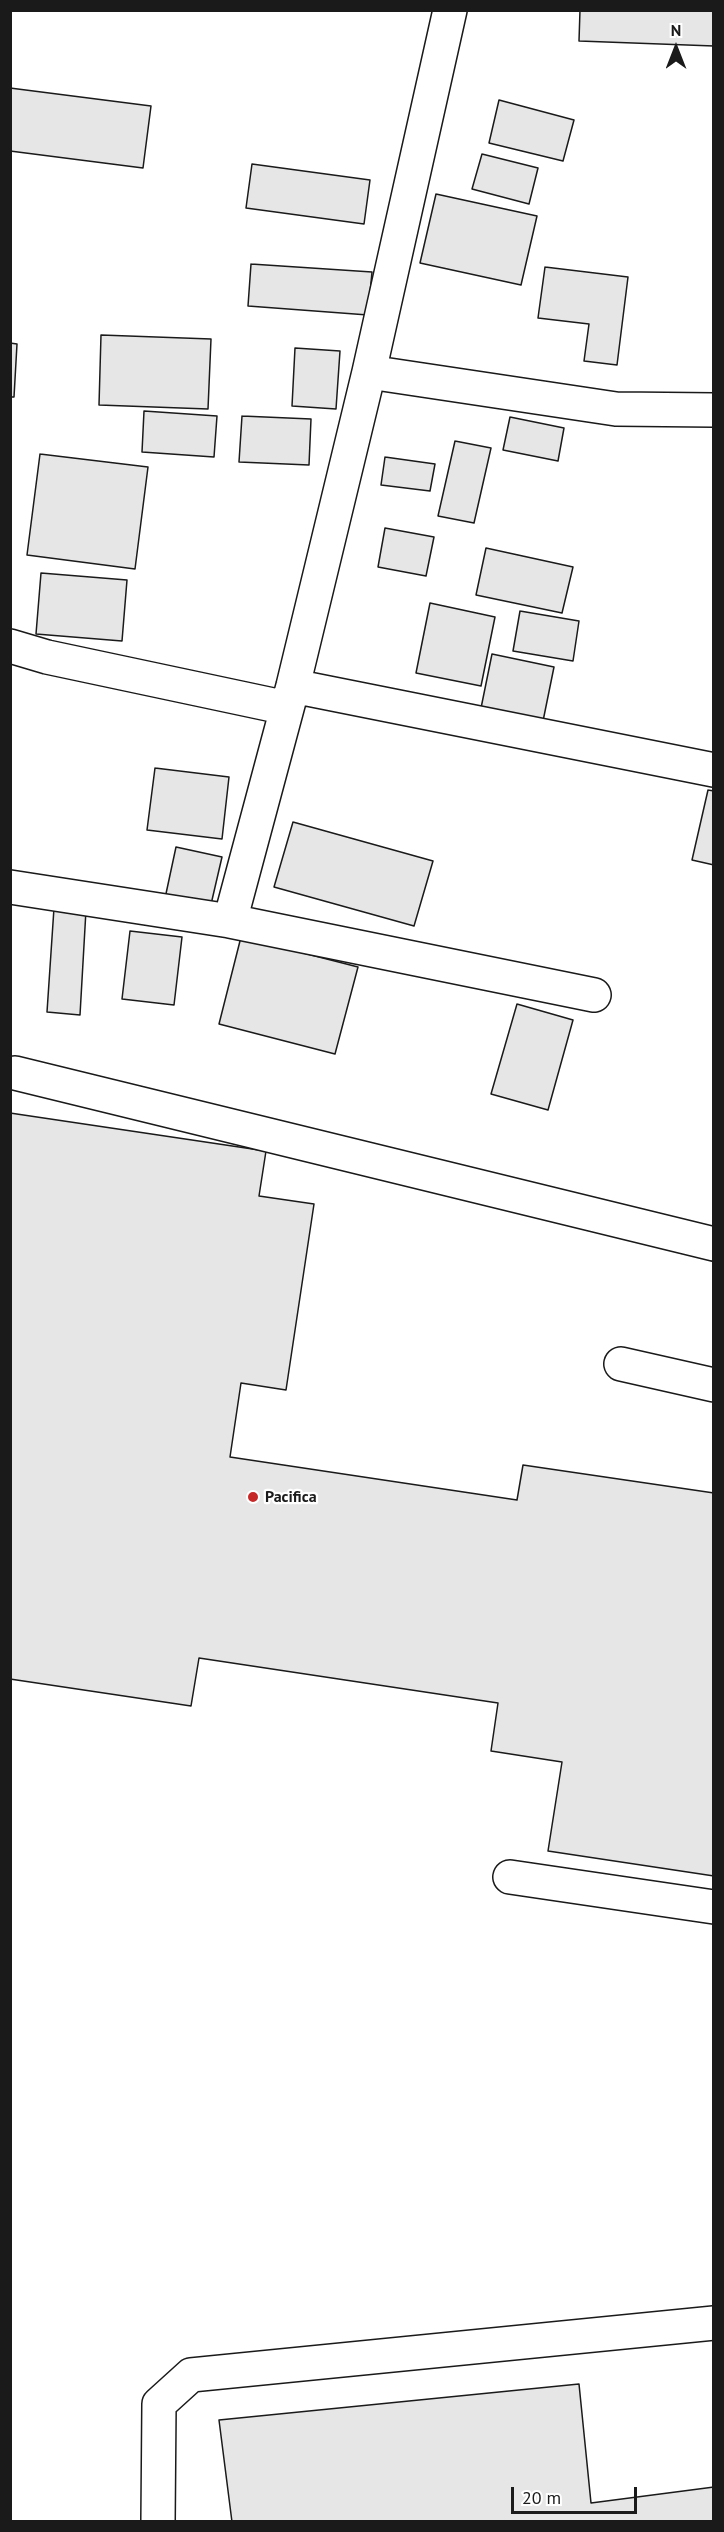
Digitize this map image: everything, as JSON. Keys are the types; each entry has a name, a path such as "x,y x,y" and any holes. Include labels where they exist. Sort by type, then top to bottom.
{"street":[{"path":"230,921 290,697 369,372 450,10"},
{"path":"369,372 616,409 714,410"},
{"path":"10,646 47,657 714,770"},
{"path":"10,887 230,921 594,994"},
{"path":"15,1073 714,1244"},
{"path":"621,1364 714,1385"},
{"path":"510,1877 714,1907"},
{"path":"158,2522 159,2404 192,2375 714,2323"}],"building":[{"path":"580,10 714,10 714,46 579,41"},
{"path":"10,88 151,106 143,168 10,151"},
{"path":"499,100 574,120 563,161 489,143"},
{"path":"482,154 538,168 529,204 472,189"},
{"path":"252,164 370,180 364,224 246,208"},
{"path":"436,194 537,216 521,285 420,263"},
{"path":"251,264 372,272 368,315 248,306"},
{"path":"545,267 628,277 617,365 584,361 589,324 538,318"},
{"path":"101,335 211,339 208,409 99,405"},
{"path":"10,343 17,344 14,397 10,397"},
{"path":"295,348 340,351 336,409 292,406"},
{"path":"144,411 217,416 214,457 142,452"},
{"path":"242,416 311,419 309,465 239,462"},
{"path":"510,417 564,428 558,461 503,450"},
{"path":"455,441 491,448 474,523 438,516"},
{"path":"40,454 148,467 135,569 27,555"},
{"path":"385,457 435,464 430,491 381,485"},
{"path":"385,528 434,537 426,576 378,567"},
{"path":"486,548 573,567 562,613 476,595"},
{"path":"41,573 127,580 122,641 36,634"},
{"path":"430,603 495,617 481,686 416,673"},
{"path":"520,611 579,621 573,661 513,651"},
{"path":"492,654 554,667 542,726 480,713"},
{"path":"155,768 229,777 222,839 147,830"},
{"path":"708,790 714,791 714,865 692,860"},
{"path":"293,822 433,861 414,926 274,887"},
{"path":"176,847 222,857 209,913 164,903"},
{"path":"54,908 86,910 80,1015 47,1012"},
{"path":"130,931 182,937 174,1005 122,999"},
{"path":"241,937 358,967 335,1054 219,1024"},
{"path":"517,1004 573,1020 548,1110 491,1094"},
{"name":"Pacifica","path":"10,1113 266,1151 259,1196 314,1204 286,1390 241,1383 230,1457 517,1500 523,1465 714,1493 714,1876 548,1851 562,1762 491,1751 498,1703 199,1658 191,1706 10,1679"},
{"path":"579,2384 591,2503 714,2487 714,2522 232,2522 219,2420"}],"place":[{"name":"Pacifica","path":"253,1497"}]}
